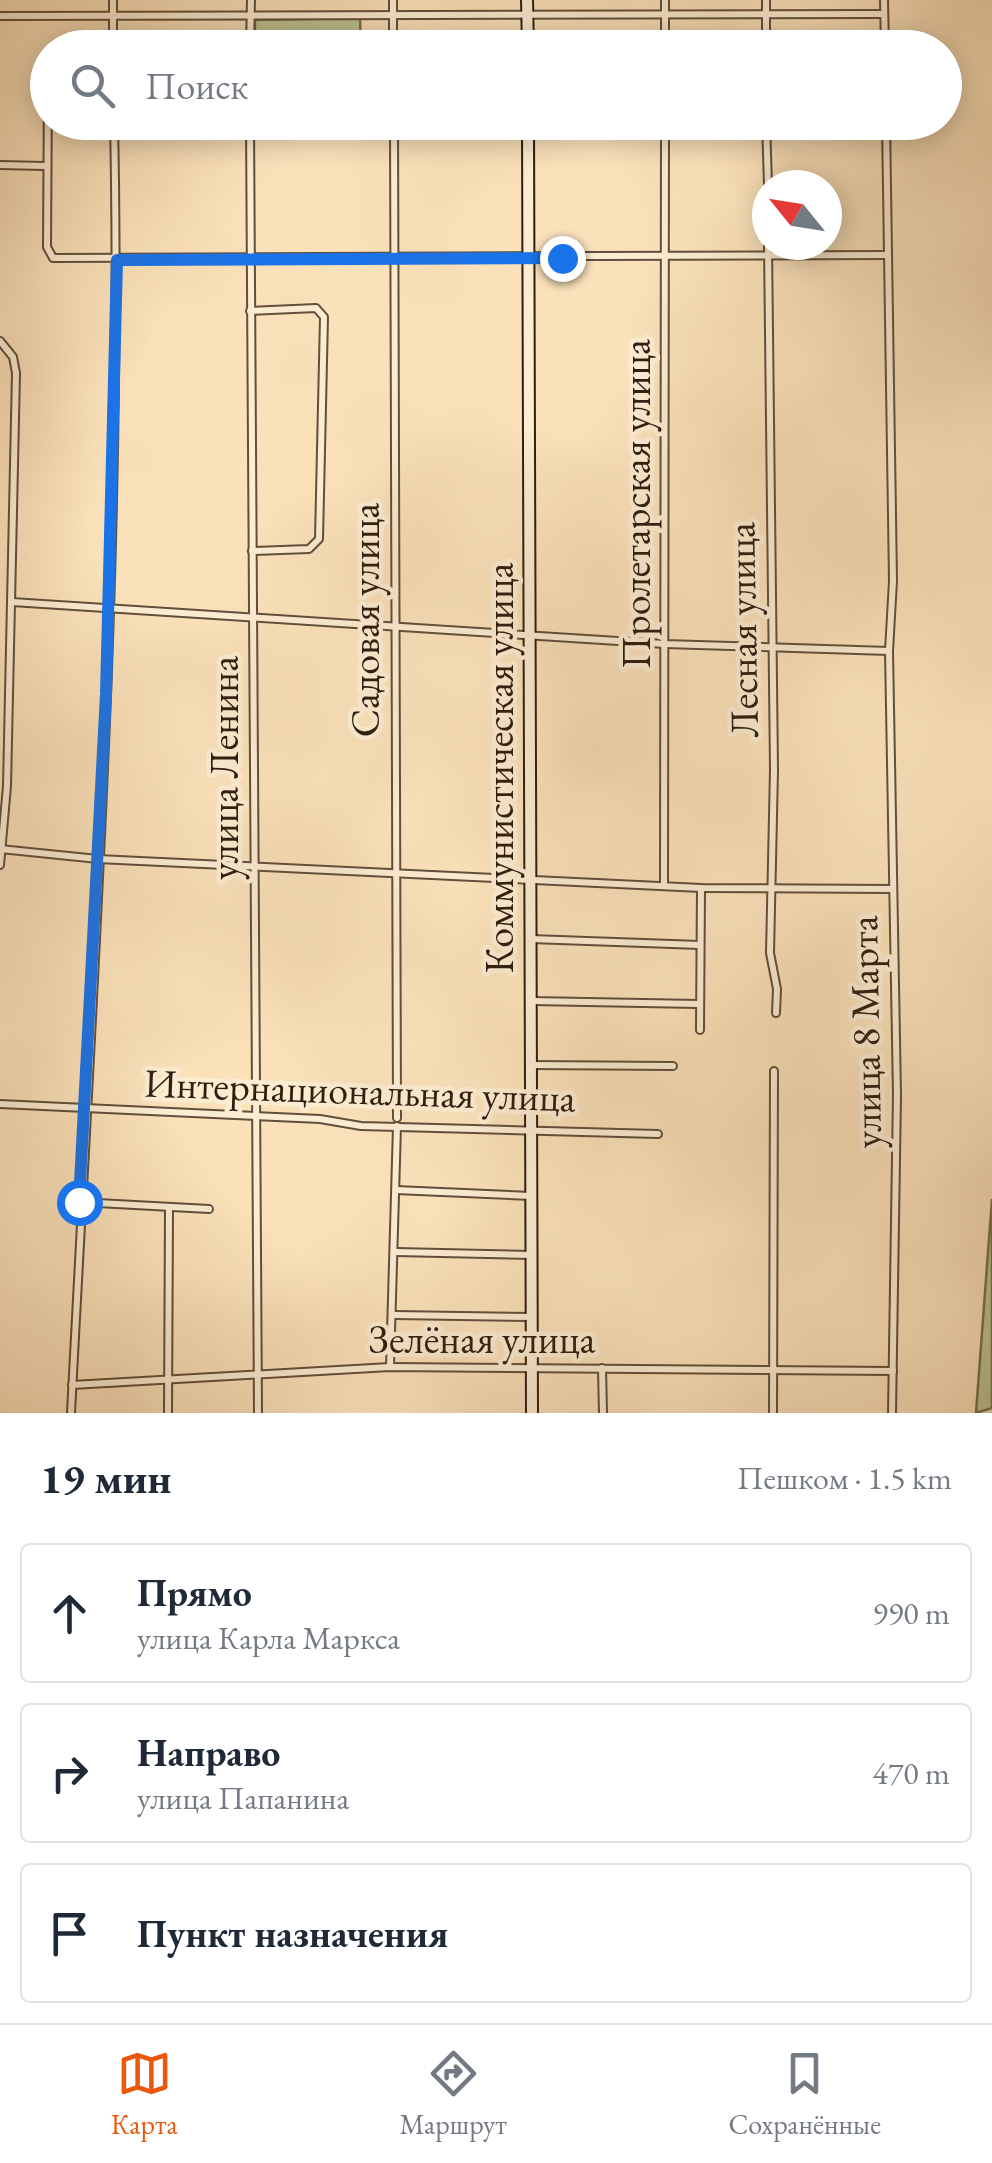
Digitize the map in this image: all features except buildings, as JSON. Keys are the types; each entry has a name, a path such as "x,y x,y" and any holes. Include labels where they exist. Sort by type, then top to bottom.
{"street":[{"path":"113,0 114,30"},
{"path":"250,0 251,30"},
{"path":"393,0 393,30"},
{"path":"528,0 528,30"},
{"path":"665,0 665,30"},
{"path":"766,0 766,30"},
{"path":"884,0 884,30"},
{"path":"0,16 884,14"},
{"path":"47,140 49,256 117,260 752,256"},
{"path":"70,1413 109,610 117,260 114,140"},
{"name":"улица Ленина","path":"250,140 258,1413"},
{"name":"Садовая улица","path":"390,1367 397,1122 394,140"},
{"name":"Коммунистическая улица","path":"528,140 532,1413"},
{"name":"Пролетарская улица","path":"664,886 665,140"},
{"path":"767,140 768,170"},
{"path":"842,255 885,255 886,140"},
{"path":"0,165 46,166"},
{"name":"улица 8 Марта","path":"885,255 897,1078 892,1413"},
{"name":"Лесная улица","path":"768,260 773,891 770,953 778,989 776,1013"},
{"path":"250,311 316,308 324,317 319,539 309,548 252,551"},
{"path":"0,341 14,358 16,372 12,602 0,865"},
{"path":"12,602 770,650 888,651"},
{"path":"1,849 98,859 701,888 892,890"},
{"path":"700,1030 701,888"},
{"path":"530,939 700,945"},
{"path":"530,1001 699,1004"},
{"path":"531,1065 673,1066"},
{"path":"772,1413 774,1071"},
{"name":"Интернациональная улица","path":"0,1104 658,1134"},
{"path":"396,1190 531,1196"},
{"path":"79,1202 209,1209"},
{"path":"168,1413 169,1208"},
{"path":"396,1252 532,1255"},
{"path":"394,1315 532,1317"},
{"name":"Зелёная улица","path":"72,1385 390,1367 893,1371"},
{"path":"602,1368 603,1413"}],"green space":[{"path":"360,18 360,30 255,30 255,20"},
{"path":"992,1199 992,1408 976,1413"}],"route":[{"path":"79,1202 112,548 117,260 562,258"}]}
